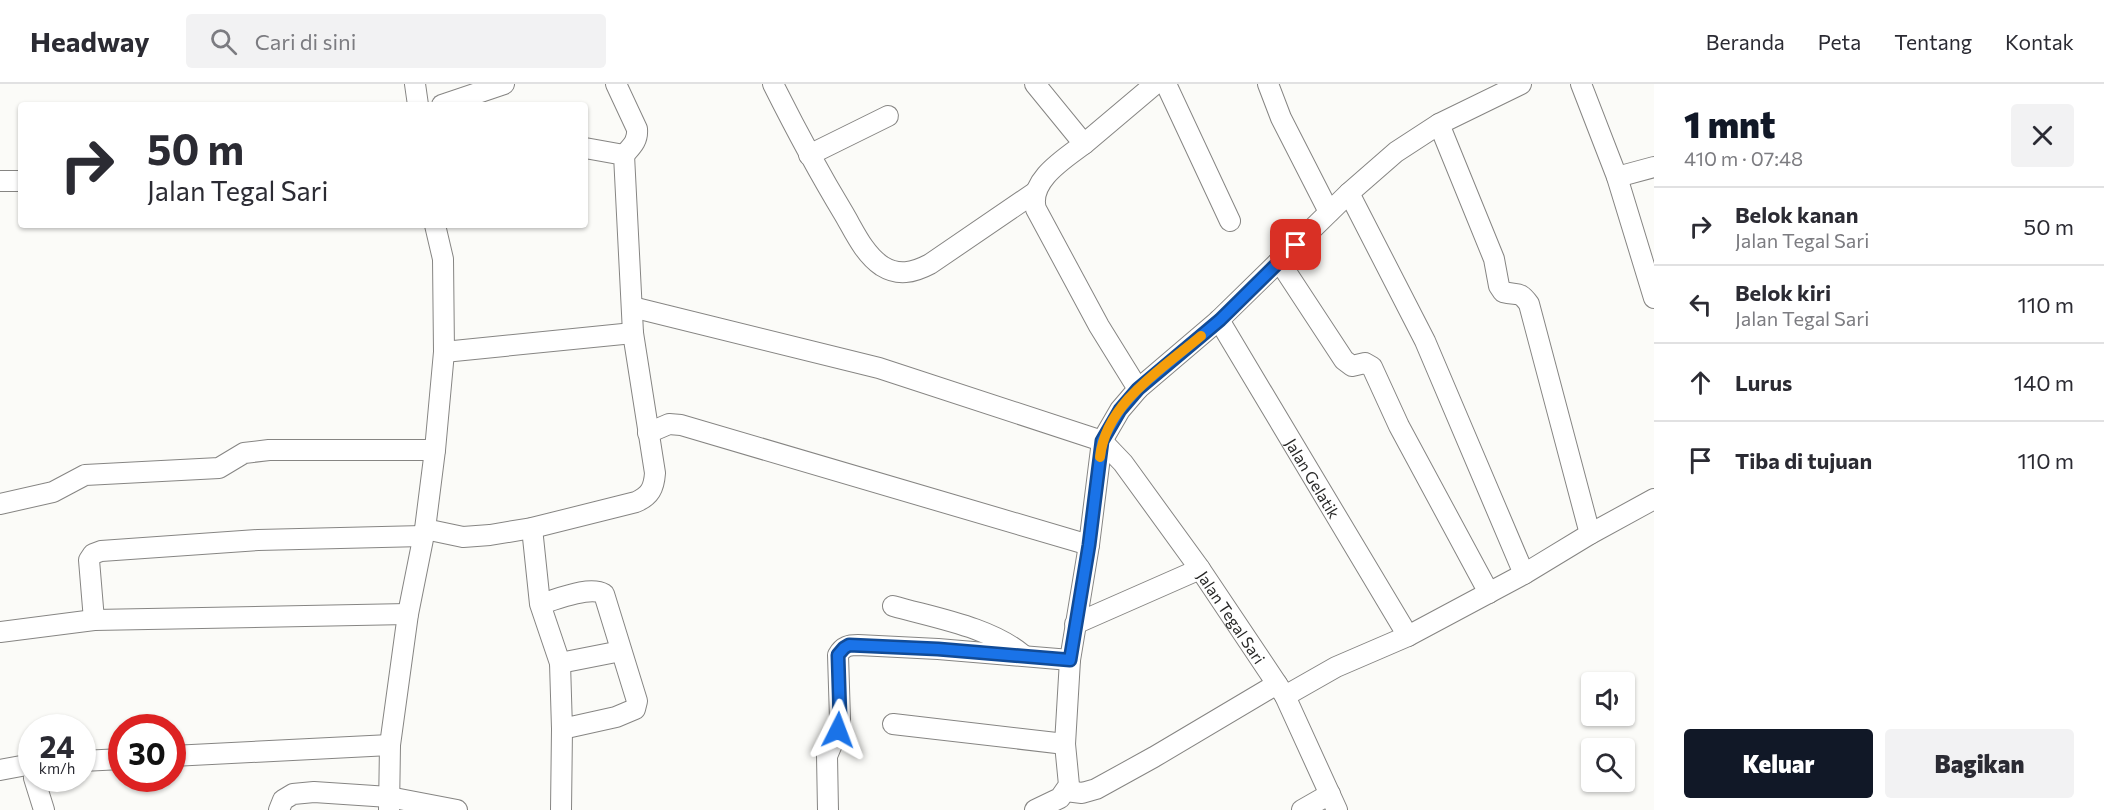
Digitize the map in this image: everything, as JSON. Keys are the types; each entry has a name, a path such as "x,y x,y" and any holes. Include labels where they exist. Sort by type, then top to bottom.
{"street":[{"path":"415,84 418,102"},
{"path":"451,102 504,84"},
{"path":"94,620 88,569 89,560 93,554 101,551 424,532 477,537 532,528 644,498 649,493 655,473 633,333 624,155 638,136 637,129 615,84"},
{"path":"773,84 809,155 864,248 881,265 893,271 911,272 930,264 1034,193 1048,174 1155,84"},
{"path":"1035,84 1084,144"},
{"path":"1166,84 1230,221"},
{"path":"1268,84 1281,118 1329,212"},
{"path":"1035,810 1060,798 1069,785 1065,744 1070,660 1089,545 1102,441 1120,410 1138,389 1220,320 1349,192 1396,152 1438,124 1521,84"},
{"path":"1581,84 1617,177 1654,298"},
{"path":"809,155 888,116"},
{"path":"1438,124 1494,259 1499,286 1503,292 1523,296 1529,304 1590,534"},
{"path":"588,149 624,155"},
{"path":"1617,177 1654,167"},
{"path":"0,181 18,182"},
{"path":"1349,192 1425,341 1524,574"},
{"path":"1034,193 1034,201 1040,218 1138,389"},
{"path":"389,803 390,745 408,614 424,532 435,450 444,352 443,259 436,228"},
{"path":"1279,261 1344,360 1352,366 1365,363 1372,367 1399,426 1489,593"},
{"path":"632,307 879,368 1102,441"},
{"name":"Jalan Gelatik","path":"1220,320 1408,636"},
{"path":"444,352 633,333"},
{"path":"648,433 669,424 681,425 1089,545"},
{"name":"Jalan Tegal Sari","path":"1102,441 1123,463 1200,569 1281,690 1334,802"},
{"path":"0,504 53,492 85,475 219,468 244,453 269,450 435,450"},
{"path":"1066,791 1082,793 1096,789 1281,690 1408,636 1524,574 1654,499"},
{"path":"532,528 540,604 560,663 561,810"},
{"path":"1075,624 1200,569"},
{"path":"540,604 583,592 599,591 604,594 638,701 635,709 616,717 562,729"},
{"path":"893,606 980,632 1010,644 1026,656"},
{"path":"0,632 94,620 408,614"},
{"path":"828,810 827,756 840,719 838,655 844,648 849,645 892,647 1070,660"},
{"path":"560,663 621,651"},
{"path":"893,724 1065,744"},
{"path":"186,755 390,745"},
{"path":"0,770 18,769"},
{"path":"39,792 44,810"},
{"path":"279,810 284,800 293,794 314,792 457,810"},
{"path":"1302,810 1334,802"}],"slow traffic":[{"path":"1100,457 1102,441 1120,410 1138,389 1201,336"}],"route":[{"path":"838,730 840,719 838,655 849,645 938,649 1070,660 1089,545 1102,441 1113,420 1138,389 1220,320 1296,245"}]}
